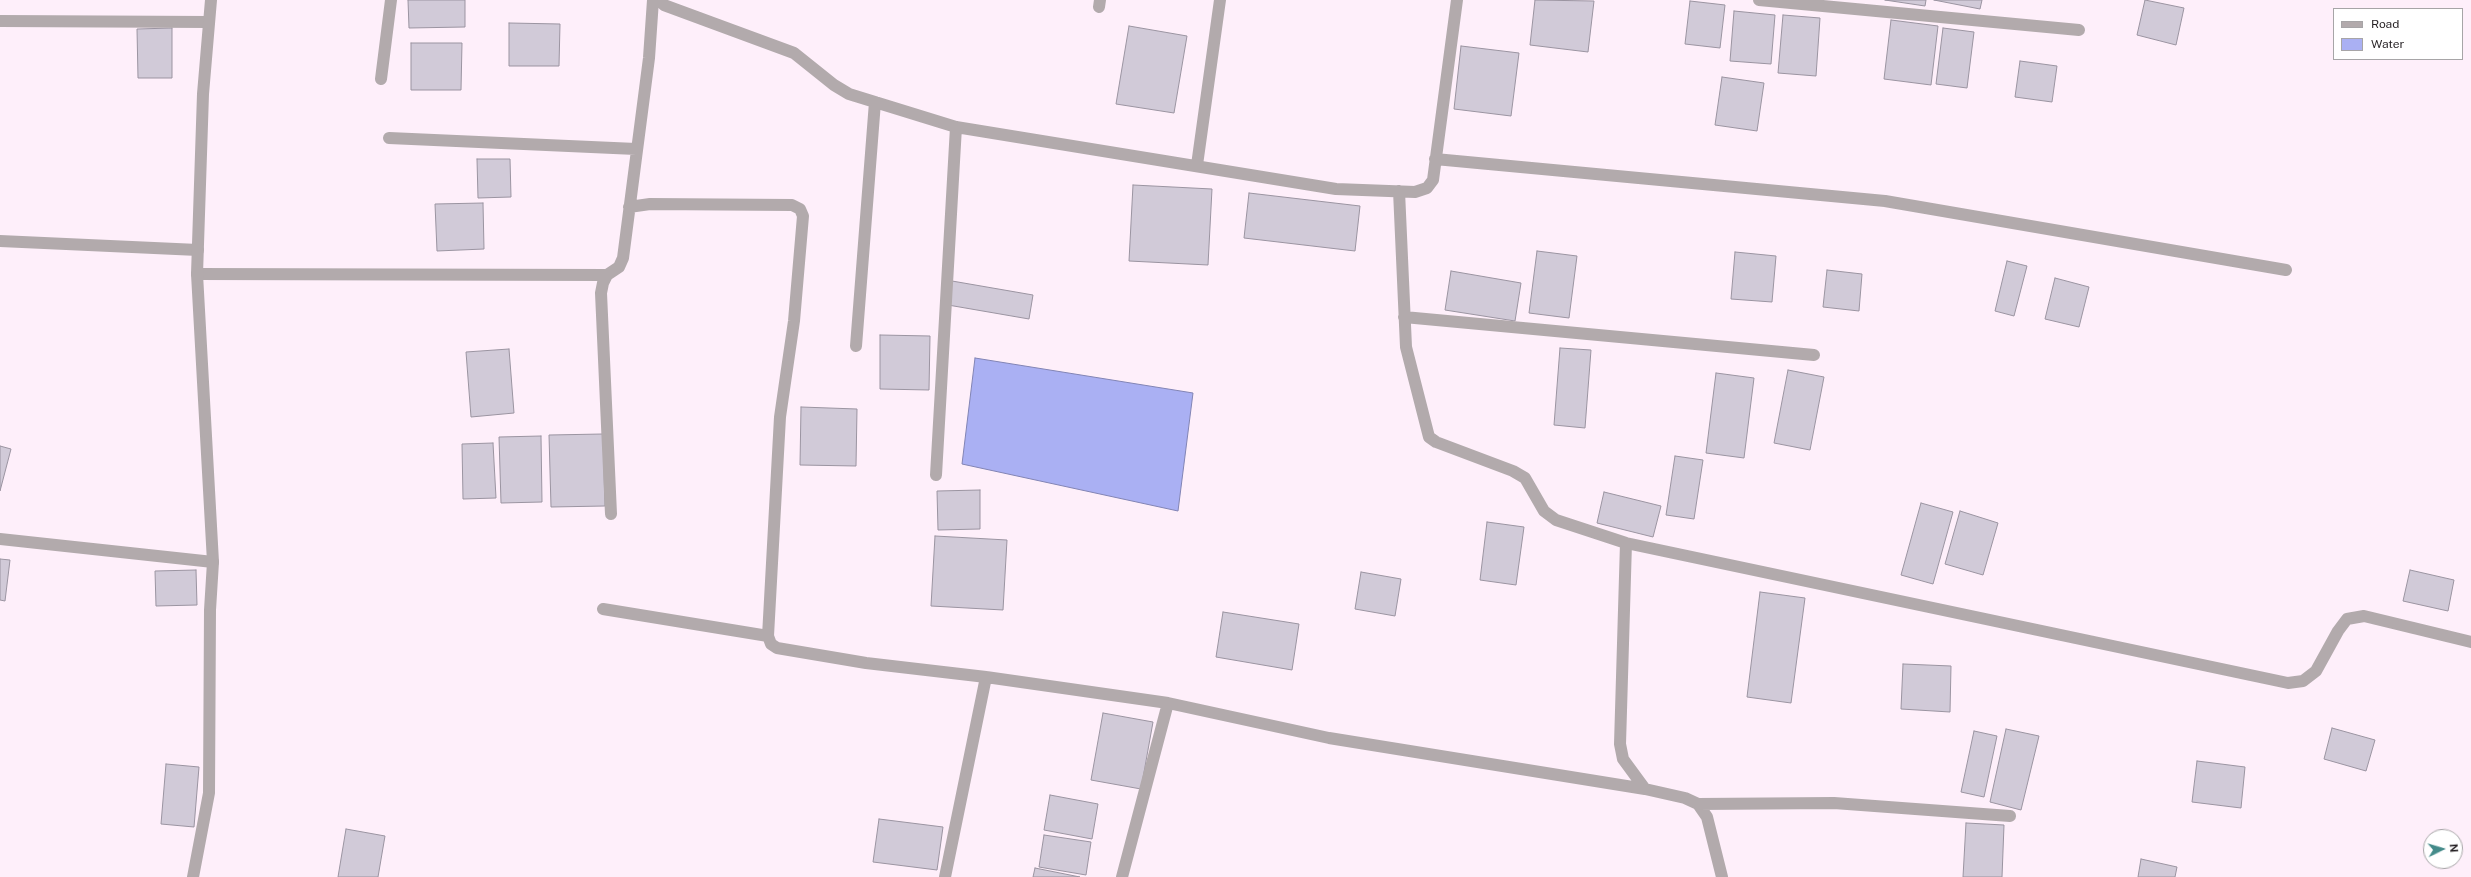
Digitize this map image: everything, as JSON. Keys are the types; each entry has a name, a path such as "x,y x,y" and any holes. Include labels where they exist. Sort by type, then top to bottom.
{"street":[{"path":"193,877 209,793 210,610 213,562 197,274 203,94 211,0"},
{"path":"381,79 391,0"},
{"path":"611,514 601,293 603,282 608,275 619,267 623,258 649,58 653,0"},
{"path":"659,0 664,4 794,53 834,85 849,94 956,128 1197,165 1336,189 1415,192 1427,188 1433,180 1457,0"},
{"path":"1197,165 1220,0"},
{"path":"1759,0 2079,30"},
{"path":"0,21 209,22"},
{"path":"856,346 876,102"},
{"path":"936,475 956,128"},
{"path":"388,138 636,149"},
{"path":"1435,160 1885,201 2286,270"},
{"path":"1399,191 1406,347 1429,437 1436,442 1513,470 1525,478 1544,511 1556,520 1626,543 2288,683 2303,681 2316,671 2338,631 2347,619 2364,616 2471,642"},
{"path":"630,207 650,204 792,205 800,209 803,216 794,321 780,416 768,636 771,644 777,648 866,663 986,677 1168,703 1328,738 1645,788 1685,798 1698,804 1834,803 2010,816"},
{"path":"0,241 198,250"},
{"path":"197,274 608,275"},
{"path":"1404,317 1814,355"},
{"path":"0,539 213,562"},
{"path":"1626,543 1620,744 1623,759 1645,788"},
{"path":"603,609 768,636"},
{"path":"946,877 986,677"},
{"path":"1122,877 1168,703"},
{"path":"1698,804 1707,817 1722,877"}],"water":[{"path":"975,358 1193,393 1178,511 962,464"}],"building":[{"path":"408,0 465,0 465,27 409,28"},
{"path":"1535,0 1594,1 1588,52 1530,45"},
{"path":"1885,0 1926,0 1925,6"},
{"path":"1934,0 1982,0 1980,9"},
{"path":"2145,0 2184,8 2176,45 2137,35"},
{"path":"1690,1 1725,5 1720,48 1685,44"},
{"path":"1734,11 1775,15 1771,64 1730,61"},
{"path":"1783,15 1820,18 1816,76 1778,73"},
{"path":"1891,20 1938,26 1931,85 1884,79"},
{"path":"509,23 560,24 559,66 509,66"},
{"path":"1129,26 1187,36 1174,113 1116,104"},
{"path":"172,28 172,78 138,78 137,29"},
{"path":"1943,28 1974,32 1967,88 1936,84"},
{"path":"411,43 462,43 461,90 411,90"},
{"path":"1461,46 1519,53 1511,116 1454,109"},
{"path":"2020,61 2057,66 2052,102 2015,97"},
{"path":"1722,77 1764,83 1757,131 1715,125"},
{"path":"477,159 510,159 511,197 478,198"},
{"path":"1133,185 1212,189 1208,265 1129,261"},
{"path":"1249,193 1360,206 1355,251 1244,238"},
{"path":"483,203 484,249 437,251 435,204"},
{"path":"1537,251 1577,256 1569,318 1529,313"},
{"path":"1735,252 1776,256 1772,302 1731,299"},
{"path":"2007,261 2027,266 2014,316 1995,311"},
{"path":"1827,270 1862,274 1859,311 1823,307"},
{"path":"1451,271 1521,283 1515,321 1445,310"},
{"path":"2055,278 2089,287 2079,327 2045,319"},
{"path":"952,281 1033,295 1029,319 948,305"},
{"path":"880,335 930,336 929,390 880,389"},
{"path":"1560,348 1591,350 1585,428 1554,425"},
{"path":"509,349 514,413 471,417 466,352"},
{"path":"1788,370 1824,377 1810,450 1774,443"},
{"path":"1716,373 1754,378 1744,458 1706,453"},
{"path":"801,407 857,409 856,466 800,465"},
{"path":"603,434 605,506 551,507 549,435"},
{"path":"541,436 542,502 501,503 499,437"},
{"path":"493,443 496,498 463,499 462,444"},
{"path":"0,446 11,449 0,491"},
{"path":"1675,456 1703,460 1694,519 1666,515"},
{"path":"980,490 980,529 938,530 937,491"},
{"path":"1604,492 1661,506 1653,537 1597,523"},
{"path":"1921,503 1953,512 1933,584 1901,575"},
{"path":"1960,511 1998,523 1983,575 1945,564"},
{"path":"1487,522 1524,527 1516,585 1480,580"},
{"path":"935,536 1007,540 1003,610 931,606"},
{"path":"0,559 10,560 5,601 0,600"},
{"path":"196,570 197,605 156,606 155,571"},
{"path":"2410,570 2454,580 2448,611 2403,601"},
{"path":"1361,572 1401,579 1395,616 1355,609"},
{"path":"1760,592 1805,598 1791,703 1747,697"},
{"path":"1223,612 1299,624 1292,670 1216,657"},
{"path":"1903,664 1951,666 1950,712 1901,709"},
{"path":"1103,713 1153,722 1141,789 1091,780"},
{"path":"2332,728 2375,740 2366,771 2324,759"},
{"path":"2006,729 2039,736 2021,810 1990,802"},
{"path":"1974,731 1997,736 1984,797 1961,792"},
{"path":"2197,761 2245,767 2241,808 2192,802"},
{"path":"166,764 199,767 194,827 161,824"},
{"path":"1050,795 1098,804 1092,839 1044,830"},
{"path":"879,819 943,827 937,870 873,862"},
{"path":"1966,823 2004,825 2002,877 1963,877"},
{"path":"346,829 385,836 378,877 338,877"},
{"path":"1044,835 1091,842 1086,875 1039,867"},
{"path":"2141,859 2177,867 2175,877 2138,877"},
{"path":"1035,868 1080,877 1033,877"}]}
